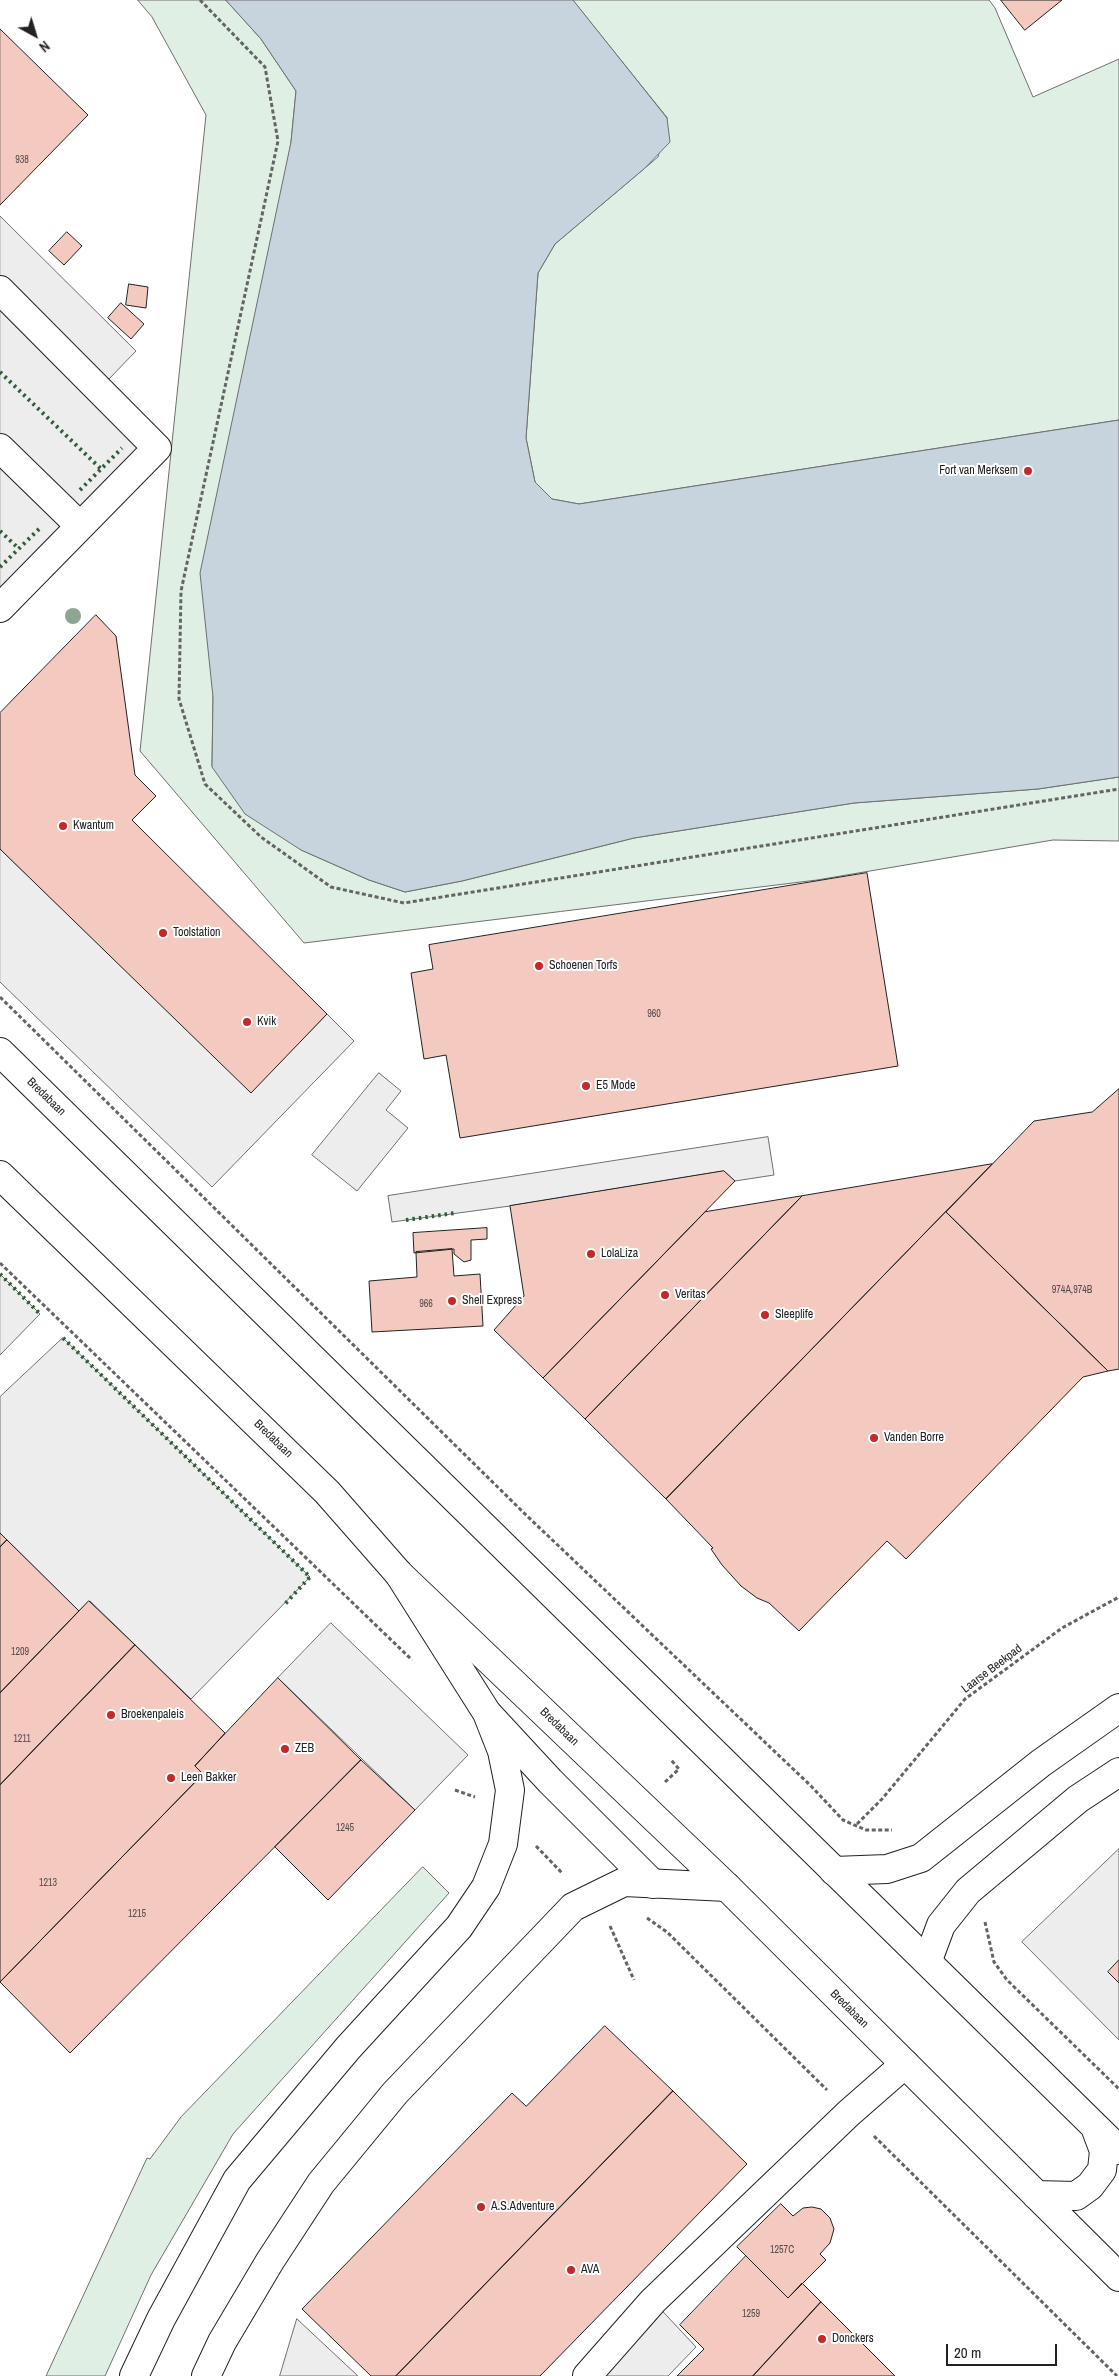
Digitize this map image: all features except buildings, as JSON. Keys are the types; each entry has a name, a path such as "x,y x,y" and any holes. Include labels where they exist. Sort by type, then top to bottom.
{"main road":[{"path":"0,290 157,448 0,607"},
{"path":"0,448 80,526"},
{"name":"Bredabaan","path":"0,1052 834,1871 928,1960 1119,2150"},
{"name":"Bredabaan","path":"0,1175 327,1492 399,1574 727,1887 1119,2277"},
{"path":"399,1574 487,1713 550,1781 653,1884"},
{"path":"834,1871 887,1869 921,1858 1041,1762 1119,1708"},
{"path":"134,2376 161,2319 237,2180 348,2048 459,1927 486,1887 503,1844 510,1790 502,1751 487,1713"},
{"path":"928,1960 941,1925 968,1891 1078,1799 1119,1772"},
{"path":"206,2376 222,2342 270,2261 321,2183 395,2094 573,1907 624,1882 727,1887"},
{"path":"587,2376 653,2301 850,2113 905,2064"},
{"path":"1036,2195 1076,2196 1090,2186 1102,2170 1104,2151 1095,2127"}],"path":[{"path":"200,0 265,67 278,141 181,590 179,699 205,784 261,837 331,887 404,903 1119,789"},
{"path":"0,997 293,1283 517,1506 811,1786 843,1820 857,1824 866,1830 902,1831 915,1840 926,1854"},
{"name":"Laarse Beekpad","path":"857,1824 882,1799 965,1700 1062,1628 1119,1597"},
{"path":"532,1842 564,1875"},
{"path":"968,1891 982,1909 994,1962 1007,1980 1119,2089"},
{"path":"607,1919 634,1980"}],"green space":[{"path":"138,0 226,0 261,39 296,91 291,142 213,697 212,766 301,850 369,880 405,892 462,881 634,838 854,803 1038,789 1119,777 1119,841 1053,840 817,880 304,943 140,751 206,115 152,17"},
{"path":"573,0 989,0 995,8 1033,97 1119,59 1119,420 579,504 552,499 535,482 526,438 538,273 555,244 658,157 667,118"},
{"path":"423,1867 449,1893 233,2134 151,2275 105,2376 46,2376 147,2158 150,2159 181,2117"}],"shaded area":[{"path":"226,0 573,0 667,118 670,142 645,168 555,244 538,273 526,438 535,482 552,499 579,504 1119,420 1119,777 1038,789 854,803 634,838 462,881 405,892 369,880 301,850 245,814 212,767 213,697 200,573 291,142 296,91 261,39"},
{"path":"0,216 136,351 108,380 158,429 0,590"},
{"path":"0,849 251,1092 327,1014 354,1041 212,1187 0,982"},
{"path":"379,1073 401,1091 386,1110 408,1128 357,1191 312,1155"},
{"path":"768,1137 774,1175 735,1181 724,1171 510,1206 392,1222 388,1196"},
{"path":"0,1274 40,1314 0,1355"},
{"path":"63,1338 310,1577 191,1699 90,1601 79,1611 0,1533 0,1397"},
{"path":"331,1623 468,1755 415,1810 278,1678"},
{"path":"1119,1849 1119,2040 1022,1942"},
{"path":"653,2301 696,2347 668,2376 587,2376"},
{"path":"297,2319 358,2376 280,2376"}],"hedge":[{"path":"0,372 101,469"},
{"path":"80,490 122,448"},
{"path":"0,567 40,528"},
{"path":"0,531 16,546"},
{"path":"406,1220 455,1213"},
{"path":"0,1274 40,1314"},
{"path":"63,1338 310,1577 285,1604"}],"place":[{"name":"Fort van Merksem","path":"1028,471"},
{"name":"Kwantum","path":"63,826"},
{"name":"Toolstation","path":"163,933"},
{"name":"Schoenen Torfs","path":"539,966"},
{"name":"Kvik","path":"247,1022"},
{"name":"E5 Mode","path":"586,1086"},
{"name":"LolaLiza","path":"591,1254"},
{"name":"Veritas","path":"665,1295"},
{"name":"Shell Express","path":"452,1301"},
{"name":"Sleeplife","path":"765,1315"},
{"name":"Vanden Borre","path":"874,1438"},
{"name":"Broekenpaleis","path":"111,1715"},
{"name":"ZEB","path":"285,1749"},
{"name":"Leen Bakker","path":"171,1778"},
{"name":"A.S.Adventure","path":"481,2207"},
{"name":"AVA","path":"571,2270"},
{"name":"Donckers","path":"822,2339"}]}
